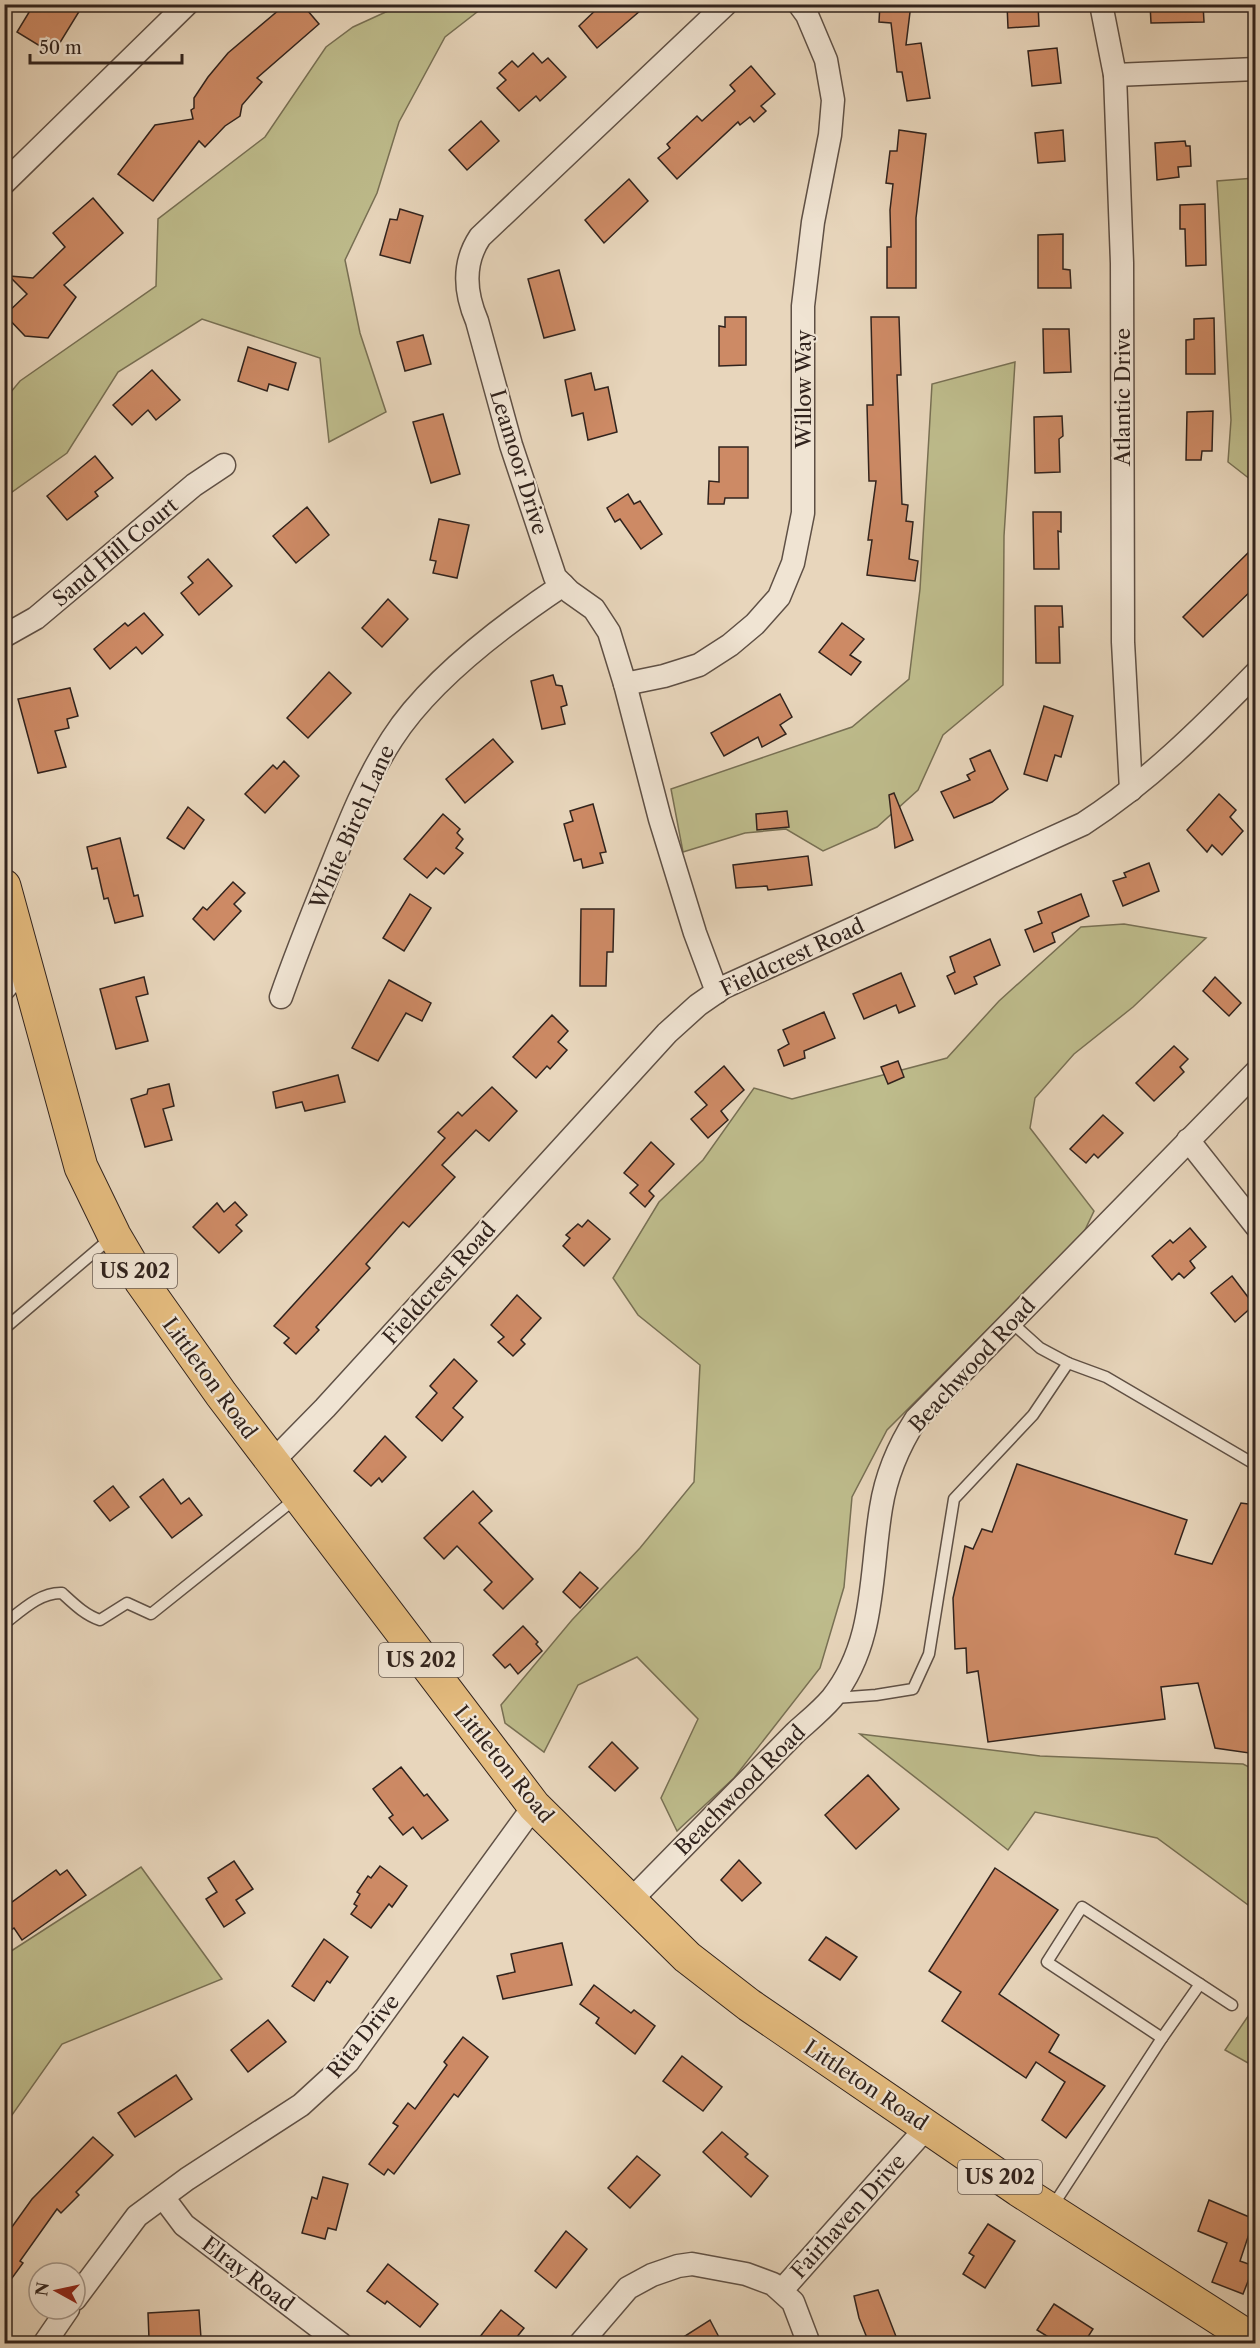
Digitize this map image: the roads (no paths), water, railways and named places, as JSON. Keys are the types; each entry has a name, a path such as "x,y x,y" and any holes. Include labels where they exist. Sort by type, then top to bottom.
{"main road":[{"name":"Littleton Road","path":"4,886 81,1167 114,1235 141,1281 221,1394 534,1806 687,1957 749,2005 1050,2210 1256,2342"}],"street":[{"path":"4,183 187,4"},
{"name":"Leamoor Drive","path":"717,992 695,933 660,819 609,632 594,609 555,577 511,445 466,283 469,261 480,237 726,4"},
{"name":"Willow Way","path":"625,684 664,676 699,664 730,645 755,624 779,597 793,563 803,513 803,306 813,222 830,135 833,100 826,60 807,15 799,4"},
{"name":"Atlantic Drive","path":"1101,4 1115,75 1122,263 1123,642 1131,790"},
{"path":"1115,75 1256,69"},
{"name":"Sand Hill Court","path":"4,636 36,618 194,485 224,465"},
{"name":"White Birch Lane","path":"280,997 349,822 393,737 420,703 453,670 516,616 563,585"},
{"name":"Fieldcrest Road","path":"272,1462 325,1408 667,1033 698,1005 717,992 1083,824 1131,790 1191,739 1256,673"},
{"path":"4,989 26,964"},
{"name":"Beachwood Road","path":"630,1900 831,1698 850,1669 863,1638 868,1615 881,1508 891,1468 901,1442 916,1419 1256,1072"},
{"path":"1188,1140 1256,1226"},
{"name":"Rita Drive","path":"87,2283 138,2216 187,2179 301,2105 348,2062 534,1806"},
{"name":"Fairhaven Drive","path":"580,2343 628,2288 652,2275 678,2266 692,2264 746,2274 773,2283 782,2290 927,2127"},
{"name":"Elray Road","path":"163,2197 184,2225 341,2343"},
{"path":"782,2290 793,2302 808,2343"},
{"path":"44,2343 60,2321"}],"lane":[{"path":"4,1329 114,1235"},
{"path":"1011,1322 1040,1348 1068,1363 1106,1377 1256,1465"},
{"path":"831,1698 876,1695 913,1689 929,1654 954,1499 1033,1415 1068,1363"},
{"path":"4,1624 52,1592 62,1593 80,1609 100,1620 127,1603 151,1614 298,1497"},
{"path":"1162,2038 1047,1962 1082,1907 1232,2005"},
{"path":"1050,2210 1200,1984"}]}
